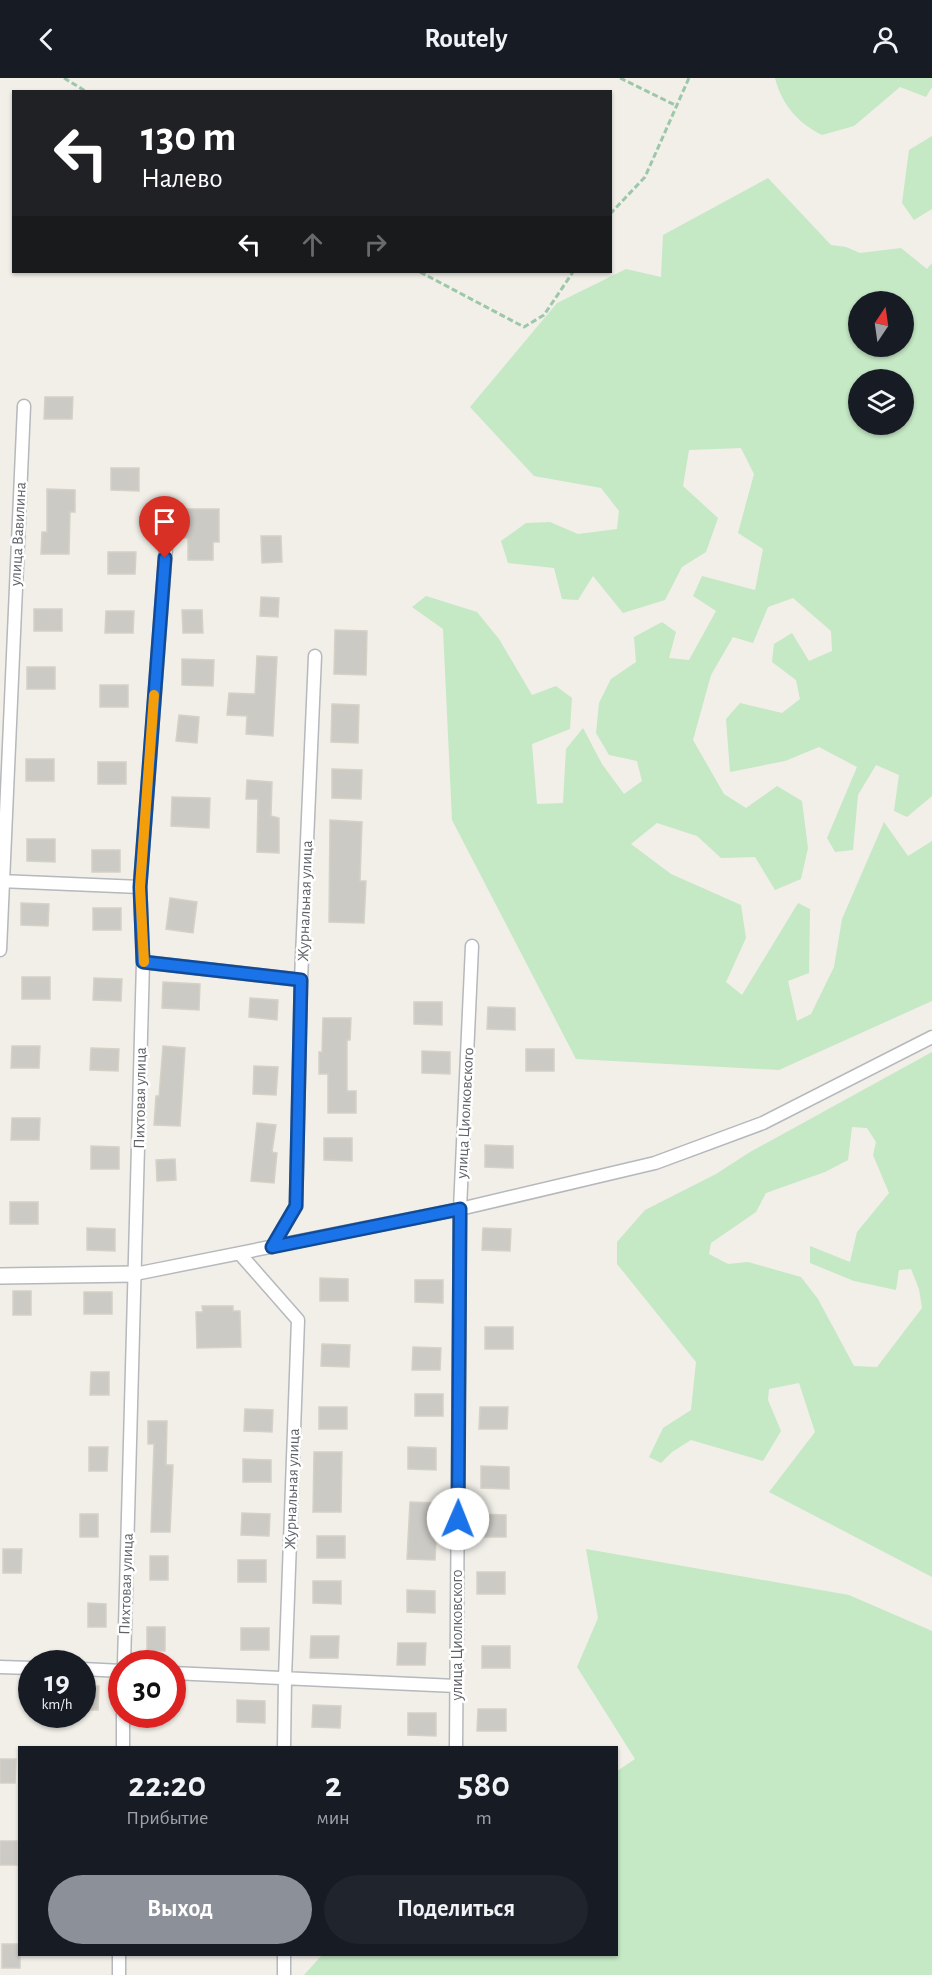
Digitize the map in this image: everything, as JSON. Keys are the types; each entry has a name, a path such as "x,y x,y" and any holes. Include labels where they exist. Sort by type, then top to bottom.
{"street":[{"name":"улица Вавилина","path":"0,950 1,881 24,406"},
{"name":"Пихтовая улица","path":"124,1650 143,962 140,887 167,534"},
{"name":"Журнальная улица","path":"272,1247 296,1206 301,980 315,656"},
{"path":"1,881 140,887"},
{"name":"улица Циолковского","path":"456,1746 460,1209 472,946"},
{"path":"143,962 301,980"},
{"path":"0,1276 135,1274 460,1209 655,1163 763,1123 932,1037"},
{"name":"Журнальная улица","path":"240,1254 298,1320 284,1746"},
{"path":"0,1667 18,1668"},
{"path":"186,1674 456,1686"},
{"path":"123,1728 123,1746"},
{"path":"119,1956 119,1975"},
{"path":"284,1956 284,1975"}],"path":[{"path":"64,78 84,90"},
{"path":"620,78 675,105"},
{"path":"612,212 645,177 675,105 689,78"},
{"path":"422,273 524,327 544,315 572,273"}],"green space":[{"path":"775,78 932,78 932,87 926,97 900,87 854,126 822,135 798,119 792,112 782,97"},
{"path":"932,136 932,209 914,220 902,203 909,150"},
{"path":"768,178 831,245 846,247 860,253 901,248 927,269 932,263 932,796 907,817 894,811 899,775 876,765 858,795 853,850 835,852 827,838 857,767 819,747 785,761 730,772 726,719 740,703 782,713 800,699 796,680 772,662 774,644 792,633 809,661 832,651 831,631 793,598 768,607 753,643 733,637 711,675 693,740 724,794 746,808 777,786 802,801 808,848 801,879 775,890 755,857 721,858 697,836 657,823 631,844 671,874 741,905 746,938 726,982 742,995 798,903 810,909 809,973 788,981 797,1021 811,1014 834,967 842,919 884,822 908,856 932,841 932,1001 779,1070 576,1059 452,820 443,629 412,607 426,596 477,612 499,639 532,695 556,686 572,698 570,729 532,744 537,804 563,803 566,749 583,728 602,764 624,794 642,781 637,761 609,755 596,733 599,703 611,679 636,662 634,637 662,622 676,632 669,658 689,660 716,611 693,596 702,576 755,590 763,549 738,533 754,474 741,448 689,450 683,486 718,518 706,552 682,567 665,600 623,613 593,576 578,600 562,599 554,568 508,563 501,541 526,523 550,522 578,534 617,529 619,511 601,488 534,476 470,407 557,303 626,269 661,277 663,235"},
{"path":"932,1052 932,1577 769,1492 815,1432 799,1383 769,1389 768,1400 781,1431 763,1461 691,1440 672,1452 661,1463 649,1457 663,1428 691,1410 696,1362 617,1264 617,1242 645,1210 716,1174 750,1152","holes":["852,1127 867,1128 876,1142 873,1155 889,1193 857,1232 850,1262 810,1246 810,1263 854,1281 896,1290 899,1270 911,1269 919,1289 922,1308 877,1367 854,1366 818,1299 801,1277 748,1262 728,1264 709,1254 711,1243 756,1212 766,1193 825,1172 848,1160"]},
{"path":"586,1549 849,1595 932,1631 932,1975 304,1975 321,1956 618,1956 618,1770 635,1759 577,1667 598,1618"}],"building":[{"path":"45,397 73,397 72,419 44,419"},
{"path":"111,468 139,468 139,491 111,490"},
{"path":"47,489 75,490 75,512 70,512 69,554 41,554 42,532 47,532"},
{"path":"176,509 219,509 219,542 213,542 213,560 188,560 188,538 176,538"},
{"path":"261,536 281,536 282,562 262,563"},
{"path":"108,552 136,552 135,574 108,574"},
{"path":"261,597 279,598 278,617 260,616"},
{"path":"34,609 62,609 62,631 34,631"},
{"path":"182,610 202,610 203,633 183,633"},
{"path":"106,611 134,611 133,633 105,633"},
{"path":"335,630 367,631 366,675 334,674"},
{"path":"257,656 277,657 273,736 246,734 247,716 227,715 229,693 255,694"},
{"path":"182,659 214,660 213,686 182,685"},
{"path":"27,667 55,667 55,689 27,689"},
{"path":"100,685 128,685 128,707 100,707"},
{"path":"332,704 359,705 358,743 331,742"},
{"path":"179,715 199,717 197,743 176,741"},
{"path":"26,759 54,759 54,781 26,781"},
{"path":"98,762 126,762 126,784 98,784"},
{"path":"332,769 362,770 361,799 332,798"},
{"path":"247,780 272,782 271,816 279,818 279,853 257,852 258,799 246,799"},
{"path":"172,797 210,798 209,828 171,826"},
{"path":"330,820 362,822 360,881 366,881 364,923 329,922"},
{"path":"27,839 55,839 55,862 27,861"},
{"path":"92,850 120,850 120,872 92,872"},
{"path":"170,898 197,902 193,933 166,929"},
{"path":"21,903 49,904 48,926 21,925"},
{"path":"93,908 121,908 121,930 93,930"},
{"path":"22,977 50,977 50,999 22,999"},
{"path":"94,978 122,979 121,1001 93,1000"},
{"path":"163,982 200,984 199,1010 162,1008"},
{"path":"250,998 278,1000 277,1020 249,1017"},
{"path":"414,1002 442,1002 442,1025 414,1024"},
{"path":"488,1007 515,1008 515,1030 487,1029"},
{"path":"323,1018 351,1018 350,1040 347,1040 347,1091 356,1091 356,1113 328,1113 328,1074 319,1074"},
{"path":"12,1046 40,1046 39,1068 11,1068"},
{"path":"163,1046 185,1048 180,1126 154,1125"},
{"path":"91,1048 119,1049 118,1071 90,1070"},
{"path":"526,1049 554,1049 554,1071 526,1071"},
{"path":"422,1051 450,1052 450,1074 422,1073"},
{"path":"254,1066 278,1067 276,1095 253,1094"},
{"path":"12,1118 40,1118 39,1140 11,1140"},
{"path":"257,1123 276,1125 272,1152 277,1153 274,1183 251,1181"},
{"path":"324,1138 352,1138 352,1161 324,1160"},
{"path":"485,1145 513,1146 513,1168 485,1167"},
{"path":"91,1146 119,1147 119,1169 91,1169"},
{"path":"175,1159 176,1180 157,1181 156,1160"},
{"path":"10,1202 38,1202 38,1224 10,1224"},
{"path":"87,1228 115,1229 115,1251 87,1250"},
{"path":"483,1228 511,1229 510,1251 482,1250"},
{"path":"320,1278 348,1279 348,1301 320,1301"},
{"path":"415,1280 443,1280 443,1303 415,1302"},
{"path":"13,1291 31,1291 31,1315 13,1315"},
{"path":"84,1292 112,1292 112,1314 84,1314"},
{"path":"202,1306 233,1306 233,1311 240,1311 241,1347 197,1348 196,1312 203,1312"},
{"path":"485,1327 513,1327 513,1349 485,1349"},
{"path":"322,1344 350,1345 349,1367 321,1366"},
{"path":"413,1347 441,1348 440,1370 412,1370"},
{"path":"91,1372 109,1372 109,1395 90,1395"},
{"path":"415,1394 443,1394 443,1416 415,1416"},
{"path":"319,1407 347,1407 347,1429 319,1429"},
{"path":"480,1407 508,1407 507,1429 479,1429"},
{"path":"245,1409 273,1410 272,1432 244,1431"},
{"path":"148,1421 167,1421 166,1465 173,1465 170,1532 151,1532 154,1444 148,1444"},
{"path":"89,1447 108,1447 107,1471 89,1471"},
{"path":"408,1447 436,1448 436,1470 408,1469"},
{"path":"314,1452 342,1452 341,1512 313,1512"},
{"path":"243,1459 271,1460 271,1482 243,1482"},
{"path":"481,1466 509,1467 509,1489 481,1488"},
{"path":"410,1502 438,1503 435,1560 407,1559"},
{"path":"242,1513 270,1514 269,1536 241,1535"},
{"path":"80,1514 98,1514 98,1537 80,1537"},
{"path":"478,1514 506,1515 506,1537 478,1537"},
{"path":"317,1536 345,1536 345,1558 317,1558"},
{"path":"3,1549 22,1549 21,1573 3,1573"},
{"path":"150,1556 168,1556 168,1580 150,1580"},
{"path":"238,1560 266,1560 266,1582 238,1582"},
{"path":"477,1572 505,1572 505,1594 477,1594"},
{"path":"313,1581 341,1581 341,1604 313,1603"},
{"path":"407,1590 435,1591 435,1613 407,1612"},
{"path":"88,1603 106,1604 106,1627 88,1627"},
{"path":"147,1627 165,1627 165,1650 147,1650"},
{"path":"241,1628 269,1628 269,1650 241,1650"},
{"path":"311,1636 339,1636 338,1658 310,1658"},
{"path":"398,1643 426,1643 425,1665 397,1665"},
{"path":"482,1646 510,1646 510,1668 482,1668"},
{"path":"96,1686 99,1686 98,1710 96,1710"},
{"path":"237,1700 265,1701 265,1723 237,1722"},
{"path":"313,1705 341,1706 340,1728 312,1727"},
{"path":"478,1709 506,1709 506,1731 477,1731"},
{"path":"408,1713 436,1713 436,1736 408,1735"},
{"path":"0,1759 16,1759 15,1783 0,1783"},
{"path":"0,1841 17,1841 17,1865 0,1865"},
{"path":"2,1944 18,1944 20,1968 2,1968"}],"slow traffic":[{"path":"144,962 140,887 154,695"}],"route":[{"path":"165,558 140,887 143,962 301,980 296,1206 272,1247 460,1209 458,1519"}]}
